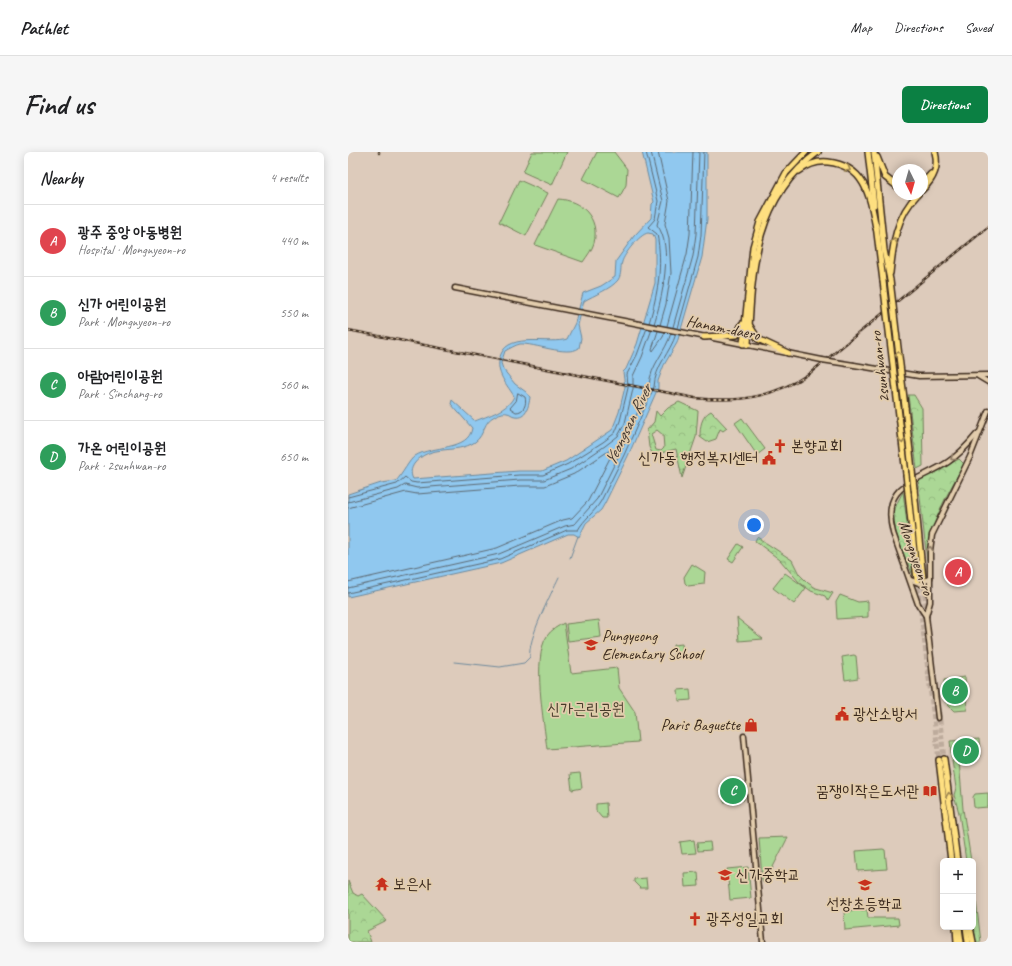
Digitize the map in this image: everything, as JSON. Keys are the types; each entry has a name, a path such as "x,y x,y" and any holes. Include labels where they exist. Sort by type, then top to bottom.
{"highway":[{"path":"746,345 747,315 754,238 763,213 786,173 806,152"},
{"path":"779,185 796,166 814,152"},
{"path":"704,337 737,335 747,315 756,251 760,233 768,214 788,181 804,163 818,152"},
{"name":"2sunhwan-ro","path":"868,152 908,493 920,579 912,470 890,280 884,250 874,152"},
{"path":"874,152 885,178 892,183"},
{"path":"928,179 933,167 931,152"},
{"path":"928,183 936,170 937,162 935,152"},
{"path":"788,181 802,169 816,163 831,162 844,166 855,173 864,185 869,196 876,228"},
{"path":"890,280 893,246 898,225 908,206 913,200"},
{"path":"747,315 752,331 758,339 788,353"},
{"path":"950,858 944,810 942,759 959,858"},
{"path":"956,930 957,942"},
{"path":"960,930 961,942"},
{"path":"966,930 968,942"},
{"path":"971,930 973,942"}],"main road":[{"name":"Hanam-daero","path":"455,288 822,360 919,376 988,375"},
{"path":"978,376 988,382"},
{"name":"Mongnyeon-ro","path":"938,718 926,616 930,602 930,551 932,535 970,457 979,430 988,411"},
{"name":"Mongnyeon-ro","path":"926,616 918,604 890,521 890,508 894,497 902,486 947,462 965,449 979,430"},
{"path":"910,579 921,584 930,578"},
{"path":"744,736 763,942"}],"green space":[{"path":"532,152 567,152 552,185 523,172"},
{"path":"597,152 614,152 627,169 626,185 619,198 583,179"},
{"path":"519,180 548,193 526,236 499,222"},
{"path":"558,199 566,200 581,207 591,218 595,234 594,243 591,251 583,262 535,245"},
{"path":"908,395 914,395 922,408 923,466 917,469"},
{"path":"679,402 698,411 696,437 682,478 676,449 653,455 649,447 647,430 654,422 656,411 660,416 668,408","holes":["657,430 663,435 664,448 661,451 656,450 651,434"]},
{"path":"711,411 727,428 723,431 720,429 716,439 707,442 700,437 700,429 703,419"},
{"path":"742,418 765,449 757,455 735,423"},
{"path":"959,459 964,464 945,499 935,522 928,547 927,560 918,479"},
{"path":"903,492 914,578 898,539 894,523 895,509"},
{"path":"757,537 792,560 799,574 808,583 816,588 833,593 828,601 825,596 811,591 799,582 780,560 755,541"},
{"path":"738,544 743,547 733,562 728,559"},
{"path":"692,564 705,572 704,584 688,586 685,583 684,577"},
{"path":"785,573 806,588 794,604 773,588"},
{"path":"840,595 858,602 868,601 868,617 837,619 836,602"},
{"path":"737,618 763,639 739,641"},
{"path":"599,620 601,637 568,641 566,624"},
{"name":"신가근린공원","path":"564,623 571,673 617,668 619,688 635,712 638,742 547,749 540,691 540,659 547,636"},
{"path":"682,644 683,656 674,657 673,645"},
{"path":"856,656 858,678 845,680 842,657"},
{"path":"965,677 967,710 954,711 946,703 944,680"},
{"path":"690,689 691,700 679,701 678,690"},
{"path":"979,739 980,757 952,758 950,741"},
{"path":"952,760 959,760 963,809 971,858 966,858 959,813 954,795 956,788"},
{"path":"580,773 582,788 572,790 570,774"},
{"path":"743,782 744,800 724,802 722,783"},
{"path":"988,793 988,807 974,807 973,797 975,794"},
{"path":"606,803 607,818 602,818 596,811 596,804"},
{"path":"788,837 764,883 762,879 759,838"},
{"path":"694,840 696,853 682,854 680,842"},
{"path":"710,842 711,850 698,851 697,843"},
{"path":"885,850 887,869 858,871 856,851"},
{"path":"748,867 751,898 730,900 727,869"},
{"path":"698,872 699,886 685,887 684,873"},
{"path":"646,878 647,888 640,888 634,882 634,879"},
{"path":"348,881 353,893 358,896 362,894 387,921 367,931 371,942 348,942"},
{"path":"976,901 981,942 976,942 974,930 976,930"},
{"path":"867,910 868,918 898,918 899,925 845,930 844,911"}],"water":[{"name":"Yeongsan River","path":"642,152 707,152 707,219 702,257 677,343 664,365 658,381 658,388 628,456 601,510 586,523 579,537 574,534 568,534 501,563 348,597 348,494 381,483 396,481 415,456 464,441 472,428 451,404 452,400 475,421 503,409 514,396 504,381 499,366 501,354 506,347 521,341 551,341 567,339 575,323 583,293 601,286 615,277 616,261 634,236 651,218 652,204 654,202","holes":["645,234 653,234 655,240 655,283 637,344 626,369 623,372 625,387 619,412 612,430 566,461 542,471 519,471 413,479 411,473 412,468 420,458 435,451 467,446 475,442 481,436 491,418 503,413 519,416 526,411 530,397 515,384 503,369 501,363 505,351 520,344 567,351 579,348 581,338 578,325 584,301 615,283 619,278 623,258 629,250"]}],"waterway":[{"path":"570,558 578,536"},
{"path":"454,662 500,667 524,663 530,657 532,640 559,577"}],"tunnel":[{"path":"923,579 927,613"},
{"path":"917,580 939,760"},
{"path":"939,712 944,759"}],"railway":[{"path":"348,330 695,398 726,400 741,399 770,393 783,388 810,373 988,227"}],"place":[{"name":"본향교회","path":"780,446"},
{"name":"신가동 행정복지센터","path":"769,458"},
{"name":"광주 중앙 아동병원","path":"958,572"},
{"name":"Pungyeong Elementary School","path":"591,645"},
{"name":"신가 어린이공원","path":"955,691"},
{"name":"광산소방서","path":"842,714"},
{"name":"Paris Baguette","path":"751,725"},
{"name":"가온 어린이공원","path":"966,751"},
{"name":"아람어린이공원","path":"733,791"},
{"name":"꿈쟁이작은도서관","path":"930,791"},
{"name":"신가중학교","path":"725,875"},
{"name":"보은사","path":"382,884"},
{"name":"선창초등학교","path":"865,885"},
{"name":"광주성일교회","path":"695,919"}]}
